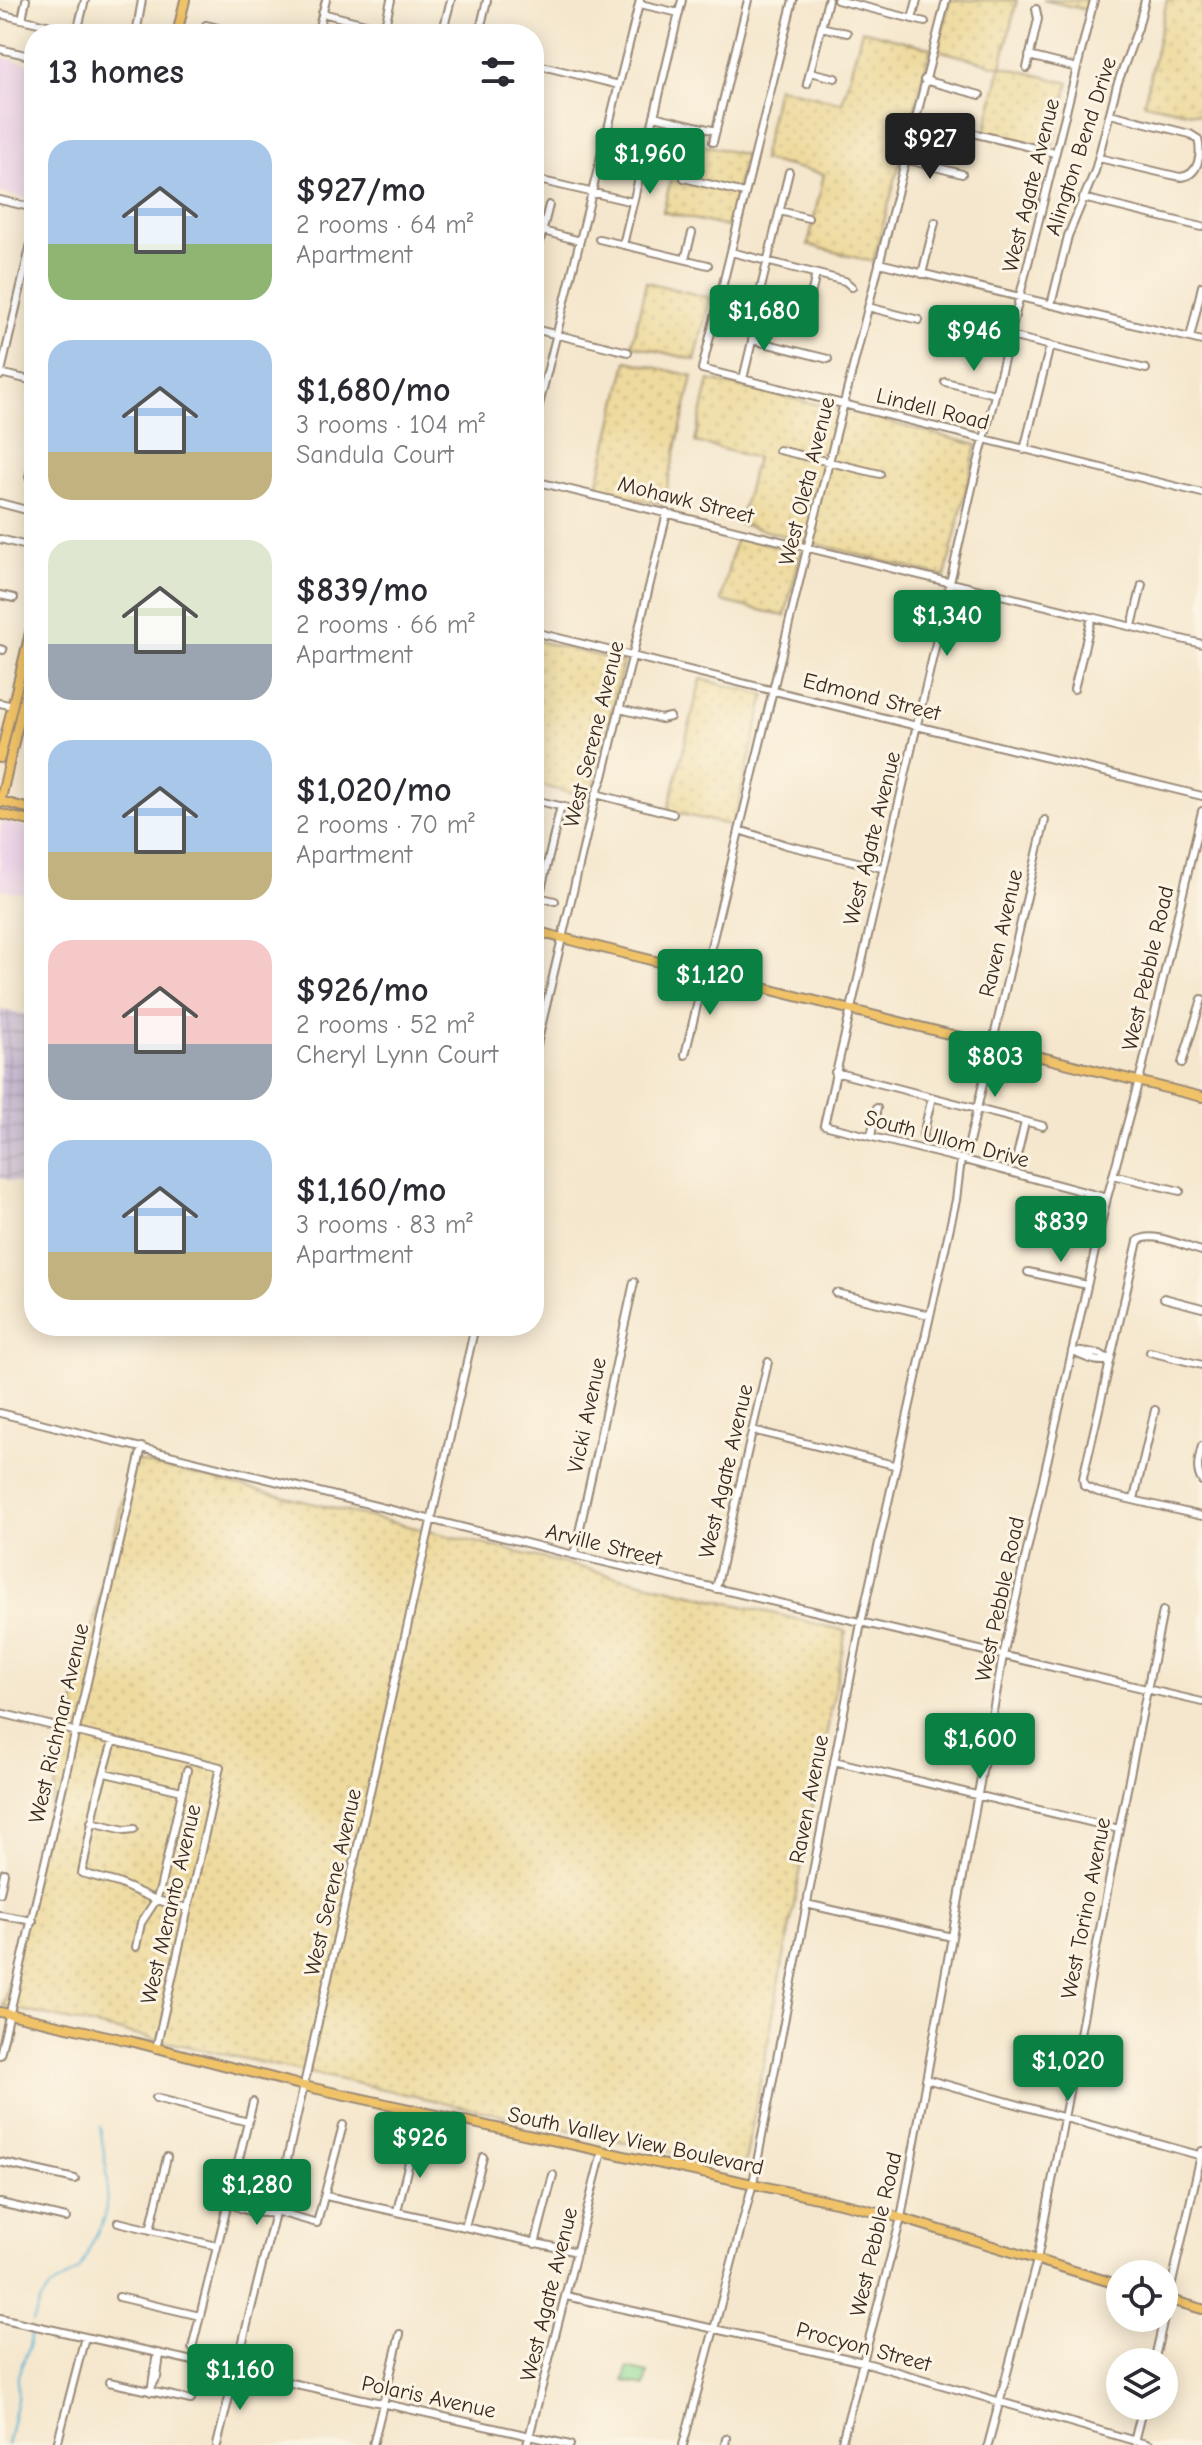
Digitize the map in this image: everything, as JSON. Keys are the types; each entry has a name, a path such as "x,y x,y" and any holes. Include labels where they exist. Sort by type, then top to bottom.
{"main road":[{"path":"179,24 185,0"},
{"path":"0,758 24,659"},
{"path":"24,699 0,802 24,808"},
{"path":"0,814 24,820"},
{"path":"544,933 1202,1097"},
{"name":"South Valley View Boulevard","path":"0,2012 304,2086 901,2218 1106,2281"},
{"path":"1178,2302 1202,2309"}],"street":[{"path":"22,19 26,0"},
{"path":"82,24 85,0"},
{"path":"138,24 142,0"},
{"path":"319,24 326,0"},
{"path":"385,24 391,0"},
{"path":"445,24 451,0"},
{"path":"481,24 487,0"},
{"path":"652,125 682,0"},
{"path":"713,142 748,0"},
{"path":"793,0 731,252 845,281 852,287"},
{"path":"807,84 828,0"},
{"path":"837,0 870,4 925,22"},
{"path":"912,19 917,0"},
{"name":"West Oleta Avenue","path":"706,972 807,549 946,0"},
{"name":"West Agate Avenue","path":"824,1125 995,394 1094,0"},
{"name":"Alington Bend Drive","path":"1051,305 1068,236 1099,158 1145,0"},
{"path":"544,384 640,2 679,13"},
{"path":"1027,68 1038,19 1036,9"},
{"path":"322,13 357,24"},
{"path":"0,14 43,24"},
{"path":"821,27 847,33"},
{"path":"0,49 24,55"},
{"path":"1029,56 1077,68"},
{"path":"544,66 619,85"},
{"path":"810,72 835,78"},
{"path":"924,80 980,95"},
{"path":"1099,158 1188,177 1195,170 1201,149 1198,139 1190,134 1110,114"},
{"path":"654,116 716,131"},
{"path":"914,119 1055,153"},
{"path":"623,245 648,140"},
{"path":"905,159 962,174"},
{"path":"760,292 789,172"},
{"path":"684,178 744,193"},
{"path":"544,181 633,202"},
{"path":"1083,198 1202,227"},
{"path":"0,200 24,206"},
{"path":"544,227 549,205"},
{"path":"780,211 808,218"},
{"path":"922,274 935,222"},
{"path":"544,231 580,241"},
{"path":"685,259 692,233"},
{"path":"599,239 708,265"},
{"name":"Lindell Road","path":"731,252 702,369 1202,493"},
{"path":"879,263 1202,341"},
{"path":"24,273 0,374 24,379"},
{"path":"808,308 816,274"},
{"path":"1190,338 1199,312 1202,286"},
{"path":"868,307 919,320"},
{"path":"743,379 757,320"},
{"path":"544,332 628,352"},
{"path":"1010,336 1146,369"},
{"path":"752,340 828,359"},
{"path":"1024,450 1050,346"},
{"path":"945,382 995,394"},
{"path":"779,450 880,474"},
{"name":"Mohawk Street","path":"544,483 1202,644"},
{"path":"0,503 24,509"},
{"name":"West Serene Avenue","path":"544,1011 667,513"},
{"path":"0,539 24,545"},
{"path":"1132,626 1142,585"},
{"path":"0,595 14,598"},
{"path":"1074,689 1092,617"},
{"name":"Edmond Street","path":"544,634 1202,796"},
{"path":"0,703 13,706"},
{"path":"620,709 661,719 670,717"},
{"path":"596,794 673,814"},
{"path":"544,802 577,810"},
{"path":"544,870 561,806"},
{"name":"West Pebble Road","path":"841,2445 901,2218 1003,1656 1099,1230 1149,1039 1202,811"},
{"name":"Raven Avenue","path":"968,1147 1045,820"},
{"path":"739,830 786,845 882,868"},
{"path":"544,899 555,901"},
{"path":"685,1055 706,972"},
{"path":"1182,1063 1202,999"},
{"path":"835,1072 1043,1126"},
{"path":"923,1135 932,1097"},
{"path":"871,1136 877,1108"},
{"path":"1016,1160 1025,1122"},
{"name":"South Ullom Drive","path":"824,1125 1107,1198"},
{"name":"Raven Avenue","path":"683,2445 753,2183 861,1623 894,1465 956,1200 961,1159"},
{"path":"1113,1175 1180,1191"},
{"path":"1042,1217 1099,1230"},
{"path":"1202,1251 1150,1236 1138,1241 1083,1478 1084,1486 1098,1492 1202,1516"},
{"path":"1028,1272 1087,1285"},
{"name":"Vicki Avenue","path":"574,1555 634,1282"},
{"path":"836,1293 929,1315"},
{"path":"1164,1298 1202,1308"},
{"name":"West Serene Avenue","path":"217,2445 275,2213 473,1336"},
{"path":"1072,1351 1100,1354 1110,1360"},
{"path":"1150,1352 1202,1365"},
{"name":"West Agate Avenue","path":"716,1589 768,1362"},
{"path":"1134,1499 1155,1410"},
{"name":"Arville Street","path":"0,1413 574,1555 1202,1702"},
{"path":"752,1430 894,1465"},
{"path":"1201,1480 1198,1461 1202,1446"},
{"name":"West Richmar Avenue","path":"0,2055 142,1447"},
{"name":"West Torino Avenue","path":"988,2445 1037,2260 1163,1611"},
{"path":"0,1713 113,1741 91,1822 82,1873 187,1908"},
{"name":"West Meranto Avenue","path":"113,1741 220,1767 156,2049"},
{"path":"834,1761 1119,1829"},
{"path":"136,1947 141,1923 156,1900 187,1770"},
{"path":"105,1773 182,1791"},
{"path":"91,1822 125,1830 134,1829"},
{"path":"0,1892 4,1873"},
{"path":"806,1904 952,1937"},
{"path":"0,1915 33,1921"},
{"path":"926,2079 1202,2154 1176,2260"},
{"path":"156,2098 248,2122"},
{"path":"192,2348 253,2102"},
{"path":"228,2201 266,2207 275,2213 317,2223 343,2125"},
{"path":"397,2211 414,2142"},
{"name":"West Agate Avenue","path":"527,2445 602,2152"},
{"path":"150,2230 167,2157"},
{"path":"465,2227 483,2157"},
{"path":"0,2162 75,2179"},
{"path":"535,2244 553,2175"},
{"path":"326,2196 577,2252"},
{"path":"0,2203 66,2218"},
{"path":"118,2222 217,2246"},
{"name":"Procyon Street","path":"566,2296 863,2362 1149,2445"},
{"path":"119,2297 200,2316"},
{"name":"Polaris Avenue","path":"0,2318 570,2445"},
{"path":"373,2445 400,2334"},
{"path":"57,2445 85,2337"},
{"path":"152,2388 157,2380 160,2354"},
{"path":"109,2382 152,2388 191,2400"},
{"path":"1134,2443 1140,2420"}],"shaded area":[{"path":"0,57 24,63 24,198 0,192"},
{"path":"2,822 24,827 24,894 0,889"},
{"path":"0,1009 24,1015 24,1184 0,1178"}],"sand":[{"path":"950,0 1017,0 1001,66 1069,83 1052,149 985,133 1001,67 938,50"},
{"path":"1043,0 1090,0 1087,10"},
{"path":"1167,0 1202,0 1202,115 1144,103"},
{"path":"862,30 931,48 873,262 808,245 824,174 762,160 777,87 842,103"},
{"path":"680,139 745,155 727,227 663,212"},
{"path":"646,282 710,298 695,360 632,345"},
{"path":"627,361 693,376 663,504 596,491"},
{"path":"709,380 977,445 945,577 739,524 756,458 695,442"},
{"path":"736,536 801,552 785,616 721,601"},
{"path":"544,642 623,662 591,798 544,786"},
{"path":"701,679 765,695 733,826 668,811"},
{"path":"132,1460 846,1631 744,2168 3,2006"}],"green space":[{"path":"627,2368 648,2373 645,2386 624,2381"}],"waterway":[{"path":"33,2322 41,2300 50,2288 79,2270 105,2217 108,2180 100,2126"},
{"path":"7,2445 17,2399 18,2375 29,2347 31,2328"}]}
